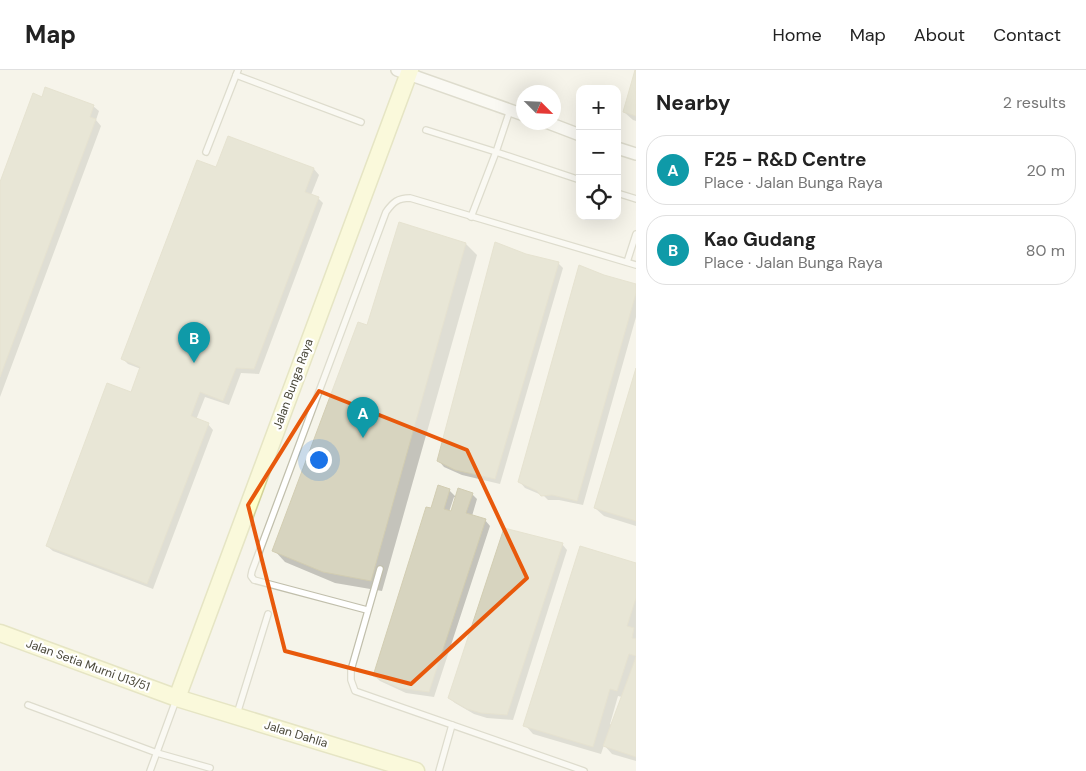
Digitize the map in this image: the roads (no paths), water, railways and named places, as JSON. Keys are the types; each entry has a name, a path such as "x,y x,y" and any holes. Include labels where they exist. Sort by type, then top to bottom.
{"street":[{"path":"405,71 516,112"},
{"name":"Jalan Bunga Raya","path":"176,698 405,71"},
{"path":"561,128 576,133"},
{"path":"621,149 636,154"},
{"name":"Jalan Setia Murni U13/51","path":"0,633 176,698"},
{"name":"Jalan Dahlia","path":"176,698 416,771"}],"lane":[{"path":"206,152 237,72 361,122"},
{"path":"471,217 510,110"},
{"path":"426,130 576,179"},
{"path":"621,194 636,199"},
{"path":"367,610 254,580 251,576 386,212 392,203 400,198 410,198 636,265"},
{"path":"627,262 636,234"},
{"path":"380,569 351,670 351,680 355,691 584,771"},
{"path":"236,716 268,614"},
{"path":"150,771 176,698"},
{"path":"28,705 157,753 210,768"},
{"path":"438,771 452,725"}],"place":[{"name":"Kao Gudang","path":"194,363"},
{"name":"F25 - R&D Centre","path":"363,438"}]}
